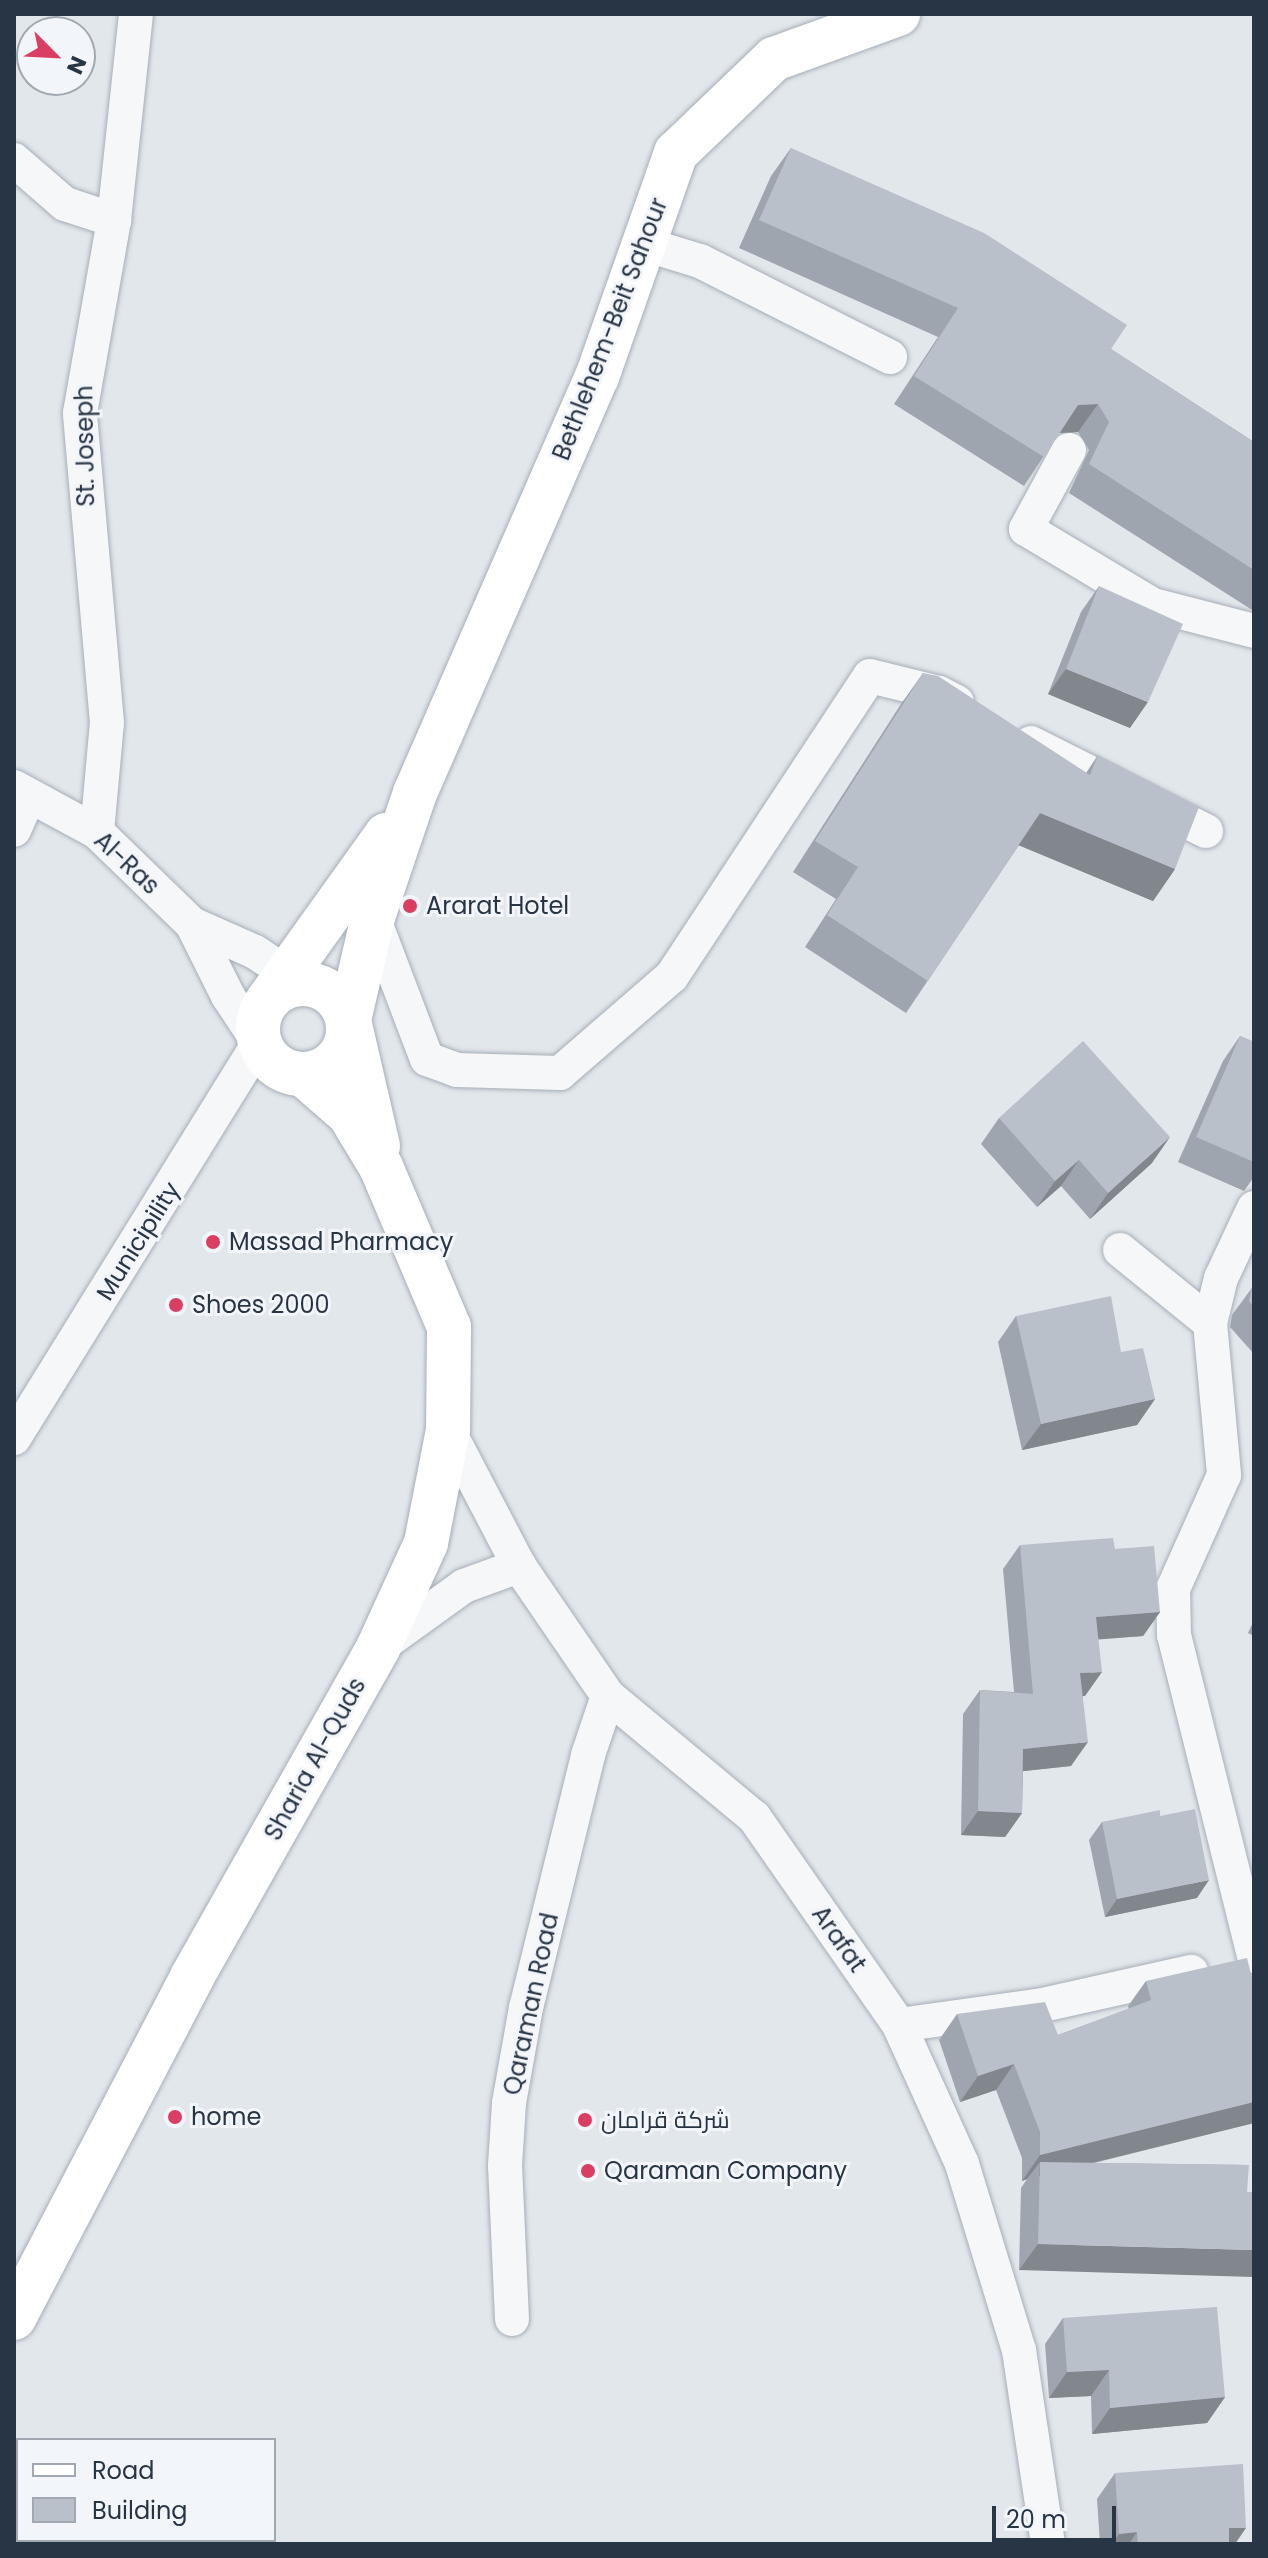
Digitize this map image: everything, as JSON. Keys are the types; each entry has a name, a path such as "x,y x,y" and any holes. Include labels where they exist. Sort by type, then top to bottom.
{"main road":[{"name":"Bethlehem-Beit Sahour","path":"349,1020 373,917 415,793 597,377 676,153 774,59 898,14"},
{"name":"Bethlehem-Beit Sahour","path":"278,1000 415,793"},
{"path":"332,994 349,1020 347,1041 338,1059 323,1071 304,1075 284,1071 278,1000 332,994"},
{"name":"Sharia Al-Quds","path":"349,1020 381,1167"},
{"name":"Sharia Al-Quds","path":"14,2318 192,1977 378,1648 426,1543 448,1430 449,1327 381,1167 349,1114 304,1075"}],"street":[{"name":"St. Joseph","path":"97,832 107,723 80,413 114,220 136,14"},
{"path":"14,160 65,204 114,220"},
{"path":"644,244 700,261 890,357"},
{"path":"1069,450 1026,529 1153,605 1254,631"},
{"path":"373,917 427,1059 457,1070 560,1073 672,976 870,676 939,693 1206,831"},
{"path":"14,830 22,792"},
{"name":"Al-Ras","path":"22,792 97,832 192,924 228,996 278,1000"},
{"name":"Al-Ras","path":"192,924 255,952 278,1000"},
{"name":"Municipility","path":"14,1438 278,1000"},
{"path":"899,2025 1043,2005 1252,1944 1174,1635 1173,1589 1224,1475 1210,1323 1221,1278 1254,1208"},
{"path":"1120,1250 1210,1323"},
{"name":"Arafat","path":"448,1430 519,1566 608,1696 754,1817 899,2025 962,2164 1019,2350 1048,2544"},
{"path":"378,1648 464,1586 519,1566"},
{"name":"Qaraman Road","path":"512,2319 505,2166 509,2103 526,2008 588,1755 608,1696"}],"building":[{"path":"791,148 984,233 1127,325 1111,349 1254,442 1254,570 1089,464 1109,422 1098,404 1078,405 1044,457 914,376 958,308 759,220"},
{"path":"1099,586 1183,624 1148,702 1066,669"},
{"path":"923,673 938,676 1090,775 1098,755 1199,807 1175,869 1040,813 928,981 827,915 858,867 815,841"},
{"path":"1240,1036 1254,1042 1254,1162 1196,1137"},
{"path":"1083,1041 1170,1137 1108,1193 1079,1160 1055,1181 999,1118"},
{"path":"1254,1285 1254,1307 1249,1301"},
{"path":"1111,1296 1121,1352 1143,1348 1155,1399 1041,1424 1016,1316"},
{"path":"1113,1538 1115,1549 1154,1546 1160,1612 1096,1617 1102,1672 1080,1673 1088,1742 1023,1749 1022,1813 978,1811 980,1690 1033,1694 1020,1545"},
{"path":"1195,1809 1209,1880 1117,1899 1102,1822 1160,1810 1160,1816"},
{"path":"1247,1958 1254,1986 1254,2102 1040,2155 1040,2132 1014,2064 978,2076 957,2014 1045,2002 1058,2035 1151,2000 1146,1981"},
{"path":"1040,2162 1249,2165 1247,2192 1254,2192 1254,2250 1038,2244"},
{"path":"1217,2307 1225,2397 1110,2408 1109,2370 1067,2372 1063,2318"},
{"path":"1243,2464 1246,2528 1229,2528 1229,2544 1138,2544 1137,2532 1119,2534 1115,2473"}],"place":[{"name":"Ararat Hotel","path":"410,906"},
{"name":"Massad Pharmacy","path":"213,1242"},
{"name":"Shoes 2000","path":"176,1305"},
{"name":"home","path":"175,2117"},
{"name":"شركة قرامان","path":"585,2120"},
{"name":"Qaraman Company","path":"588,2171"}]}
